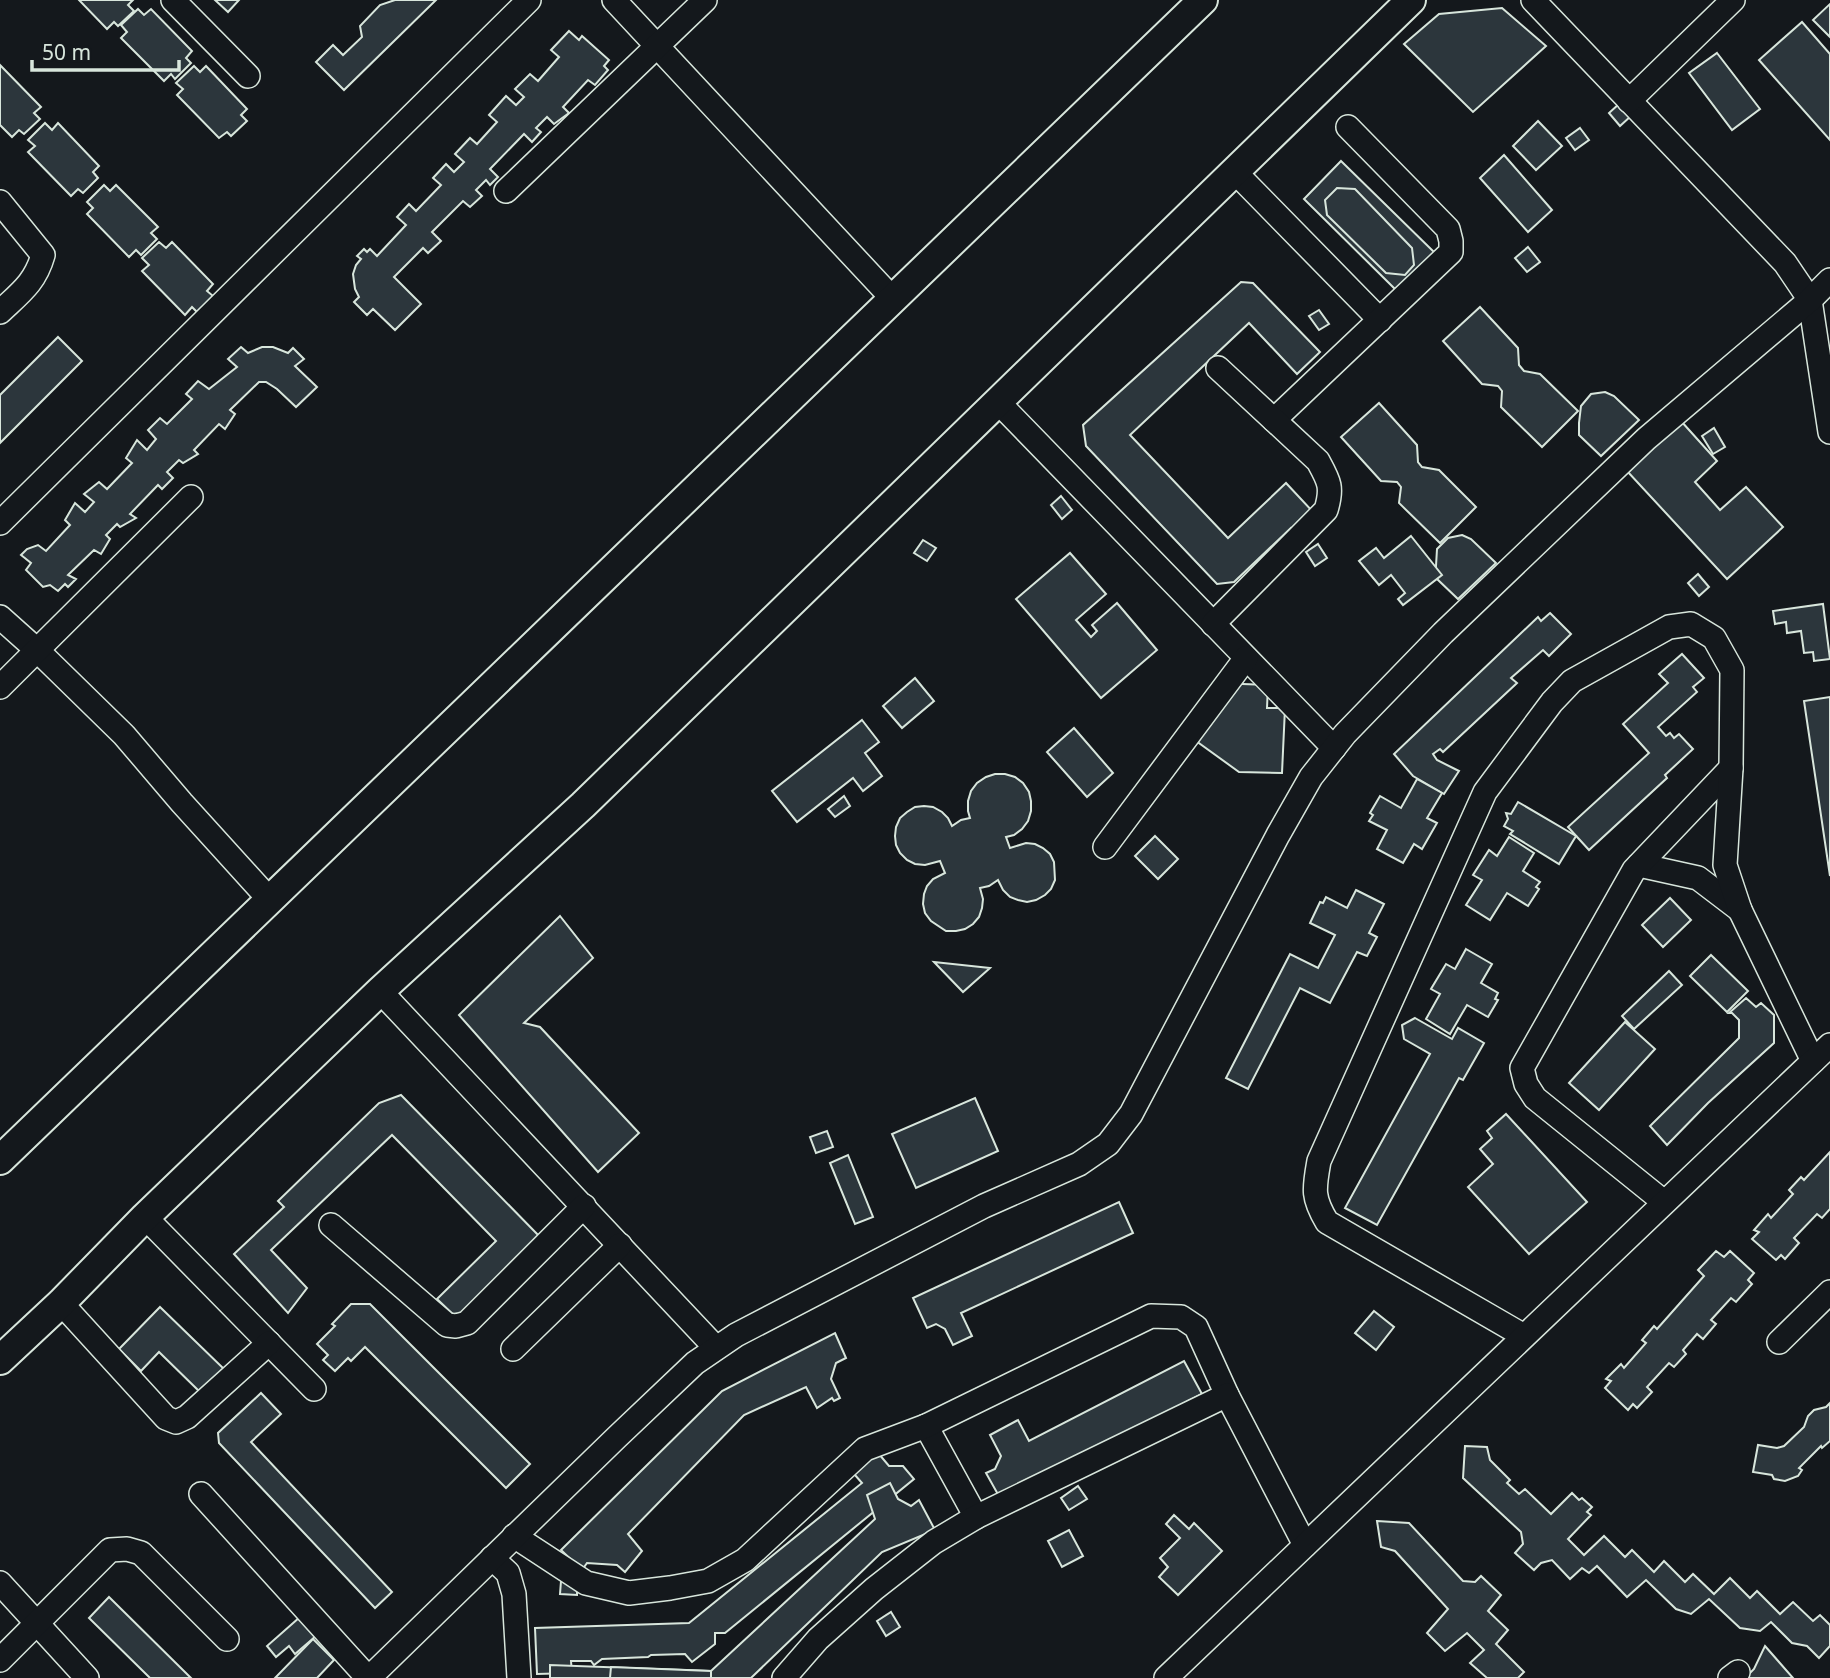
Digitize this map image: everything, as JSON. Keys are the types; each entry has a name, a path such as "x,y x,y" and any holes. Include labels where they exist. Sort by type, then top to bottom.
{"main road":[{"path":"0,1160 1203,0"},
{"path":"0,1360 380,991 583,805 1411,0"}],"street":[{"path":"173,0 248,76"},
{"path":"0,523 528,0"},
{"path":"614,0 892,298"},
{"path":"506,191 705,0"},
{"path":"1533,0 1785,263 1810,300 1830,432"},
{"path":"1629,101 1733,0"},
{"path":"1274,420 1451,252 1448,229 1348,127"},
{"path":"1236,172 1380,320"},
{"path":"0,202 43,256 38,271 29,284 0,313"},
{"path":"201,1494 368,1678 695,1363 736,1335 984,1206 1079,1164 1108,1144 1131,1114 1284,823 1311,777 1345,734 1443,633 1637,448 1830,280"},
{"path":"1213,624 1326,510 1330,494 1329,480 1318,461 1218,368"},
{"path":"998,402 1334,748"},
{"path":"0,687 191,497"},
{"path":"0,617 124,735 270,900"},
{"path":"1524,1336 1327,1222 1317,1206 1314,1188 1319,1161 1485,792 1552,702 1572,681 1669,627 1691,624 1714,638 1732,670 1731,768 1725,864 1740,910 1813,1061"},
{"path":"1105,847 1246,658"},
{"path":"1664,1202 1535,1098 1526,1084 1522,1068 1633,870 1731,768"},
{"path":"1639,865 1698,878 1740,910"},
{"path":"380,991 716,1348"},
{"path":"1166,1678 1830,1045"},
{"path":"331,1225 447,1325 456,1326 467,1323 584,1206"},
{"path":"145,1217 314,1389"},
{"path":"513,1349 620,1245"},
{"path":"1779,1342 1830,1292"},
{"path":"61,1303 166,1418 176,1422 187,1417 269,1343"},
{"path":"514,1536 586,1583 629,1593 708,1581 745,1560 865,1449 926,1426 1151,1316 1181,1317 1196,1327 1227,1395 1305,1545"},
{"path":"783,1678 818,1639 874,1589 934,1542 976,1517 1227,1395"},
{"path":"926,1426 976,1517"},
{"path":"0,1660 110,1550 127,1549 141,1553 227,1639"},
{"path":"492,1558 508,1573 514,1594 519,1678"},
{"path":"0,1583 87,1678"}],"building":[{"path":"79,0 133,0 128,5 134,11 118,26 114,22 107,29"},
{"path":"215,0 239,0 228,12"},
{"path":"395,0 436,0 344,90 316,62 333,45 343,55 362,37 360,26 380,5"},
{"path":"1830,4 1830,37 1813,20"},
{"path":"1502,8 1546,46 1473,112 1404,44 1439,14"},
{"path":"138,9 144,15 151,9 192,51 186,58 191,63 175,79 171,74 164,81 121,38 127,32 121,25"},
{"path":"1802,22 1830,54 1830,140 1759,60"},
{"path":"569,31 579,40 582,36 609,60 604,66 608,70 595,85 588,80 563,107 569,113 554,124 547,117 536,128 541,132 532,142 524,134 490,169 498,177 490,185 486,180 476,190 482,196 470,207 463,201 432,232 441,241 428,253 423,248 394,277 421,304 395,330 373,309 367,315 354,302 359,297 353,274 361,259 357,256 364,249 367,252 370,249 377,256 406,225 397,217 409,204 416,211 441,185 433,178 446,164 454,172 464,162 455,154 470,138 477,144 497,122 489,115 506,96 516,105 524,97 515,89 530,74 538,81 559,57 551,50"},
{"path":"1717,53 1760,109 1732,130 1689,73"},
{"path":"0,65 41,107 34,113 40,119 24,134 19,130 12,137 0,125"},
{"path":"194,66 200,72 206,66 247,109 241,115 247,121 231,136 227,132 219,138 177,95 183,89 176,83"},
{"path":"1619,104 1631,116 1620,126 1609,113"},
{"path":"1538,121 1562,146 1536,170 1513,146"},
{"path":"45,123 52,130 58,123 99,166 93,172 98,178 83,193 78,189 71,196 28,152 35,146 28,140"},
{"path":"1580,128 1589,140 1575,150 1566,138"},
{"path":"1504,155 1552,210 1528,232 1480,178"},
{"path":"1341,161 1435,253 1397,291 1304,199"},
{"path":"104,185 110,191 116,185 158,227 151,233 157,239 141,255 136,250 129,257 87,214 93,208 87,202"},
{"path":"1337,188 1355,189 1412,248 1414,265 1405,275 1386,273 1327,215 1325,200"},
{"path":"159,242 166,248 172,242 213,284 207,291 213,296 197,312 192,307 185,315 142,271 149,265 142,258"},
{"path":"1528,247 1540,262 1527,272 1515,258"},
{"path":"1241,282 1253,283 1320,352 1297,374 1249,323 1130,435 1228,538 1286,483 1314,513 1294,531 1291,528 1234,582 1217,584 1086,446 1083,425"},
{"path":"1480,307 1518,348 1519,365 1524,371 1540,374 1578,411 1542,447 1501,407 1502,391 1498,386 1482,384 1443,341"},
{"path":"1319,310 1329,324 1319,330 1309,316"},
{"path":"58,337 82,361 0,443 0,395"},
{"path":"241,347 248,353 262,347 273,347 288,353 293,348 304,359 295,366 317,387 296,407 277,389 266,382 259,382 230,410 235,414 225,429 219,424 194,450 198,454 183,463 179,460 167,472 173,478 162,489 158,485 130,514 136,518 120,527 117,524 106,535 110,539 101,554 94,550 68,575 76,579 68,587 65,584 58,591 50,585 43,587 26,570 31,563 21,555 27,549 38,545 46,551 70,525 65,520 75,503 85,512 94,502 84,494 99,482 107,489 132,463 126,458 137,440 147,450 156,439 148,430 160,418 167,424 192,399 186,394 198,381 209,389 237,367 228,359"},
{"path":"1605,392 1614,396 1639,420 1601,456 1579,435 1579,423 1581,406 1591,394"},
{"path":"1379,403 1417,445 1418,462 1422,467 1439,470 1476,507 1440,543 1399,503 1401,487 1397,482 1381,481 1341,437"},
{"path":"1681,421 1717,461 1695,482 1720,510 1746,487 1783,527 1727,579 1627,471"},
{"path":"1714,428 1725,447 1713,454 1702,436"},
{"path":"1061,496 1072,510 1062,519 1051,505"},
{"path":"1462,535 1471,539 1496,563 1458,599 1436,578 1437,549 1448,538"},
{"path":"1411,536 1442,575 1403,605 1398,599 1405,593 1391,575 1379,585 1359,561 1376,548 1384,558"},
{"path":"923,540 936,548 927,561 914,553"},
{"path":"1318,544 1327,558 1315,566 1306,552"},
{"path":"1070,553 1106,594 1076,620 1091,637 1097,631 1092,625 1117,603 1157,650 1101,698 1016,599"},
{"path":"1698,574 1709,587 1699,596 1688,583"},
{"path":"1823,604 1830,659 1814,661 1813,652 1804,653 1801,631 1787,633 1786,622 1775,624 1773,611"},
{"path":"1550,613 1571,634 1549,656 1543,650 1511,678 1517,683 1443,752 1440,749 1433,754 1437,760 1459,771 1444,794 1413,776 1394,754 1538,617 1541,621"},
{"path":"1682,654 1704,678 1693,687 1697,692 1658,727 1666,736 1670,733 1674,738 1679,734 1693,749 1665,775 1667,778 1589,850 1568,827 1649,753 1623,724 1668,683 1659,674"},
{"path":"915,678 934,701 902,728 883,706"},
{"path":"1217,683 1268,685 1267,708 1285,708 1282,773 1239,772 1185,733"},
{"path":"1830,697 1830,876 1804,701"},
{"path":"862,720 879,742 865,753 882,776 863,791 853,778 797,822 772,791"},
{"path":"1074,728 1113,773 1087,797 1047,752"},
{"path":"995,774 1015,777 1023,783 1031,801 1028,821 1014,835 1006,837 1010,848 1026,843 1043,848 1054,862 1055,880 1045,895 1027,902 1010,897 998,880 980,888 983,899 979,917 965,929 946,931 931,921 923,904 927,886 933,879 945,873 940,861 925,865 907,860 896,845 896,827 900,818 915,807 933,807 948,818 952,826 970,818 968,801 971,791 977,783"},
{"path":"1417,779 1442,793 1427,818 1437,823 1422,849 1414,844 1403,863 1377,849 1387,830 1369,821 1373,815 1370,813 1380,796 1401,808"},
{"path":"844,796 850,806 835,817 828,809"},
{"path":"1518,802 1576,836 1559,864 1510,834 1513,831 1504,826 1508,819 1506,813 1511,814"},
{"path":"1155,836 1178,859 1158,879 1135,856"},
{"path":"1509,837 1534,853 1523,871 1540,882 1536,887 1539,889 1528,906 1507,893 1490,920 1466,905 1482,880 1473,875 1489,850 1497,856"},
{"path":"1356,890 1384,904 1369,933 1377,937 1367,956 1357,952 1330,1003 1300,988 1248,1089 1226,1078 1290,954 1318,968 1335,935 1310,923 1320,902 1323,903 1326,897 1347,908"},
{"path":"1670,898 1691,920 1663,947 1642,925"},
{"path":"560,916 593,958 524,1023 540,1027 639,1133 598,1172 459,1015"},
{"path":"1466,949 1492,964 1481,983 1498,993 1495,999 1498,1000 1488,1017 1467,1005 1450,1034 1426,1019 1440,994 1431,989 1446,964 1455,969"},
{"path":"1711,955 1748,991 1727,1012 1690,976"},
{"path":"934,962 990,968 963,992"},
{"path":"1669,971 1682,985 1634,1029 1622,1016"},
{"path":"1746,998 1756,1007 1761,1003 1774,1015 1774,1043 1708,1103 1667,1145 1650,1126 1739,1038 1739,1020 1729,1013"},
{"path":"1415,1018 1452,1039 1458,1028 1484,1043 1463,1080 1459,1078 1377,1225 1345,1208 1430,1054 1404,1039 1402,1025"},
{"path":"1625,1022 1655,1049 1599,1110 1569,1083"},
{"path":"401,1095 542,1239 459,1320 437,1299 496,1241 392,1135 271,1250 307,1288 288,1313 234,1254 284,1207 278,1201 379,1103"},
{"path":"975,1098 998,1151 916,1188 892,1134"},
{"path":"1506,1114 1587,1202 1529,1254 1468,1187 1493,1164 1480,1149 1492,1138 1487,1131"},
{"path":"827,1131 833,1147 816,1153 810,1137"},
{"path":"1830,1152 1830,1209 1822,1218 1817,1214 1794,1238 1799,1243 1785,1259 1781,1255 1776,1260 1752,1239 1759,1232 1754,1230 1768,1214 1771,1218 1793,1194 1789,1190 1801,1177 1804,1180"},
{"path":"848,1155 873,1217 855,1224 830,1163"},
{"path":"1119,1202 1133,1233 961,1313 972,1336 953,1345 945,1329 936,1324 927,1328 913,1298"},
{"path":"1716,1251 1724,1257 1730,1251 1754,1273 1748,1280 1752,1284 1736,1302 1731,1298 1711,1320 1716,1324 1703,1339 1697,1334 1683,1350 1686,1354 1674,1367 1669,1363 1647,1387 1652,1392 1637,1408 1633,1404 1628,1410 1605,1388 1611,1381 1606,1379 1621,1364 1624,1368 1646,1343 1642,1340 1654,1326 1657,1329 1704,1276 1698,1270"},
{"path":"351,1304 370,1304 530,1464 506,1488 365,1347 351,1361 348,1358 335,1371 323,1360 328,1355 317,1344"},
{"path":"160,1307 224,1369 201,1393 159,1352 141,1371 119,1349"},
{"path":"1374,1311 1394,1327 1376,1350 1355,1333"},
{"path":"835,1333 846,1358 836,1363 831,1379 840,1398 834,1401 832,1398 817,1408 806,1387 744,1415 628,1534 642,1551 625,1572 617,1565 587,1563 582,1570 561,1550 722,1391"},
{"path":"1184,1361 1202,1394 1000,1498 986,1473 995,1469 1001,1456 990,1435 1018,1420 1029,1441"},
{"path":"261,1393 281,1414 251,1442 392,1592 375,1608 219,1443 218,1433"},
{"path":"1830,1403 1830,1441 1822,1448 1821,1446 1799,1468 1802,1470 1798,1476 1785,1481 1774,1479 1772,1475 1753,1472 1758,1445 1777,1448 1784,1446 1804,1427 1808,1416 1814,1410"},
{"path":"1465,1446 1487,1447 1490,1460 1510,1480 1507,1483 1519,1494 1525,1489 1551,1514 1572,1493 1592,1507 1587,1512 1591,1515 1568,1539 1584,1555 1604,1536 1625,1557 1632,1550 1654,1572 1664,1561 1685,1582 1693,1574 1714,1594 1730,1578 1750,1598 1757,1591 1780,1614 1793,1602 1813,1621 1820,1615 1830,1625 1830,1646 1819,1658 1807,1646 1792,1643 1771,1622 1760,1631 1740,1628 1709,1599 1691,1614 1676,1609 1646,1580 1627,1597 1597,1566 1589,1573 1582,1568 1570,1579 1552,1560 1541,1563 1534,1570 1515,1553 1523,1544 1521,1532 1463,1478"},
{"path":"873,1447 889,1466 903,1466 914,1479 725,1633 715,1633 715,1644 692,1662 685,1654 602,1659 594,1665 591,1661 571,1661 572,1673 537,1674 535,1628 689,1623 862,1483 854,1474"},
{"path":"890,1483 898,1499 911,1506 919,1500 935,1530 882,1552 751,1678 550,1678 550,1665 711,1671 875,1519 867,1495"},
{"path":"1078,1486 1087,1499 1069,1510 1061,1498"},
{"path":"1174,1515 1189,1529 1194,1523 1222,1551 1178,1595 1159,1577 1168,1567 1160,1558 1180,1538 1166,1524"},
{"path":"1377,1521 1409,1523 1463,1581 1475,1582 1481,1576 1501,1595 1488,1611 1508,1630 1496,1644 1524,1672 1518,1678 1487,1678 1470,1663 1484,1650 1467,1633 1445,1651 1427,1633 1448,1609 1395,1551 1381,1547"},
{"path":"1069,1530 1083,1556 1062,1567 1048,1541"},
{"path":"561,1581 577,1582 577,1595 560,1594"},
{"path":"109,1597 191,1678 150,1678 89,1618"},
{"path":"891,1612 900,1627 886,1636 877,1621"},
{"path":"300,1617 316,1636 295,1654 289,1646 276,1657 267,1646"},
{"path":"313,1639 334,1660 317,1678 275,1678"},
{"path":"1765,1646 1793,1678 1745,1678 1754,1669"},
{"path":"611,1667 711,1671 711,1678 610,1678"}]}
